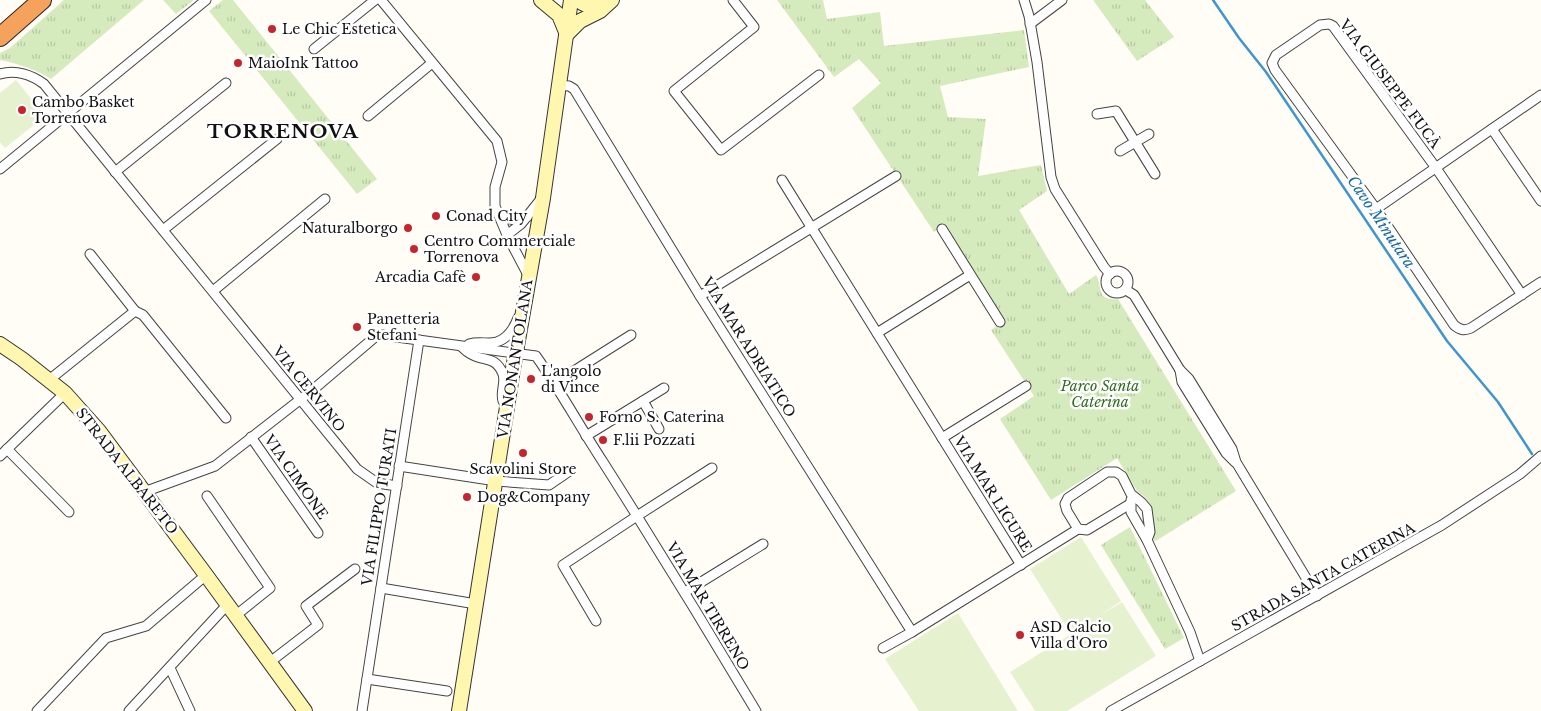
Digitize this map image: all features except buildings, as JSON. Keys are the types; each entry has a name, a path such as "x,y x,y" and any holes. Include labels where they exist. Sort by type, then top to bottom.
{"highway":[{"path":"0,21 24,0"},
{"path":"0,37 42,0"}],"main road":[{"path":"542,0 559,16 567,34 580,21 600,11 612,0"},
{"name":"VIA NONANTOLANA","path":"459,711 515,353 543,198 571,0"},
{"path":"578,0 582,4 594,7 612,0"},
{"name":"STRADA ALBARETO","path":"0,344 65,393 99,431 305,711"}],"street":[{"path":"0,169 206,0"},
{"path":"314,49 375,0"},
{"path":"381,0 497,141 502,162 496,186 495,206 507,235 528,275"},
{"path":"733,0 754,27 674,91 721,150 819,76"},
{"path":"1024,0 1030,24 1051,177 1055,189 1104,268 1110,274"},
{"path":"1030,24 1062,0"},
{"name":"VIA GIUSEPPE FUCÀ","path":"1522,295 1436,168 1333,26 1324,23 1276,55 1273,67 1376,209 1454,325 1466,330 1471,328 1522,295 1541,282"},
{"path":"368,116 432,63"},
{"name":"VIA CERVINO","path":"0,74 15,73 27,75 44,84 357,469 377,483 397,486"},
{"path":"116,172 226,83"},
{"name":"VIA MAR ADRIATICO","path":"559,85 569,86 574,90 700,296 912,632"},
{"name":"VIA GIUSEPPE FUCÀ","path":"1376,209 1541,96"},
{"path":"1097,114 1116,111 1155,174"},
{"path":"1492,129 1541,201"},
{"path":"1120,151 1149,134"},
{"path":"163,230 277,139"},
{"path":"700,296 896,176"},
{"name":"VIA MAR LIGURE","path":"782,180 1021,565"},
{"path":"507,235 521,224 543,198"},
{"path":"212,291 325,199"},
{"path":"500,216 512,220 527,217"},
{"path":"942,229 1000,322"},
{"path":"90,254 134,311 143,315 226,418"},
{"path":"1117,271 1125,274 1129,281 1126,290 1119,293 1111,291 1106,284 1110,274 1117,271"},
{"path":"877,333 970,275"},
{"path":"1126,290 1134,295 1180,370 1182,382 1226,453 1236,462 1317,596"},
{"name":"VIA CIMONE","path":"461,346 474,342 491,343 502,340 512,330 524,304"},
{"path":"49,380 134,311"},
{"name":"VIA CIMONE","path":"144,492 215,466 375,337 382,335 515,353"},
{"path":"555,383 631,335"},
{"name":"VIA FILIPPO TURATI","path":"362,711 419,340"},
{"name":"VIA CIMONE","path":"461,346 471,355 492,360 499,367 504,379 502,398 506,410"},
{"name":"VIA MAR TIRRENO","path":"515,353 536,356 555,383 586,436 685,592 756,711"},
{"name":"VIA MAR LIGURE","path":"942,438 1026,386"},
{"path":"586,436 664,388"},
{"path":"65,393 4,453 69,512"},
{"path":"642,401 659,429"},
{"name":"VIA CIMONE","path":"251,438 318,532"},
{"name":"STRADA SANTA CATERINA","path":"1111,711 1442,526 1520,474 1541,456"},
{"path":"399,466 496,481 549,485 571,470"},
{"path":"596,621 563,565 712,468"},
{"path":"1078,529 1067,511 1065,504 1068,498 1107,472 1116,472 1122,476 1131,499 1131,512 1147,540 1190,632 1200,661"},
{"path":"129,711 170,668 231,610 270,588 207,496"},
{"path":"883,648 1078,529 1087,530 1131,499"},
{"path":"1131,499 1141,502 1147,509 1150,532 1147,540"},
{"path":"685,592 763,544"},
{"path":"270,662 318,625 306,606 355,569"},
{"path":"37,711 106,638 146,626 206,575"},
{"path":"381,588 476,604"},
{"path":"170,668 190,711"},
{"path":"367,678 447,691"}],"green space":[{"path":"64,0 144,0 51,79 27,67 0,60 0,53 10,48"},
{"path":"163,0 194,0 176,14"},
{"path":"223,0 233,0 377,179 357,194 209,11"},
{"name":"Parco Santa Caterina","path":"777,0 823,0 827,19 880,12 884,46 1024,30 1029,67 940,86 948,117 986,119 978,176 1041,165 1047,191 1019,210 1069,294 1096,275 1103,295 1106,298 1118,299 1236,491 1154,542 1151,510 1145,497 1137,491 1117,458 1051,500 1000,419 1034,396 991,330 1004,321 944,225 934,232 852,108 881,83 859,59 834,77"},
{"path":"1093,0 1145,0 1174,37 1137,61"},
{"name":"Cambo Basket Torrenova","path":"16,80 45,116 5,148 0,142 0,93"},
{"path":"1130,527 1184,638 1165,649 1101,545"},
{"path":"1081,537 1121,601 1099,616 1122,602 1156,656 1067,711 1035,711 1010,672 1071,634 1030,569"},
{"path":"958,613 1018,711 919,711 885,659"}],"waterway":[{"name":"Cavo Minutara","path":"1213,0 1239,38 1266,72 1447,341 1498,402 1532,454"}],"place":[{"name":"Le Chic Estetica","path":"272,29"},
{"name":"MaioInk Tattoo","path":"238,63"},
{"name":"Cambo Basket Torrenova","path":"22,110"},
{"name":"Conad City","path":"436,216"},
{"name":"Naturalborgo","path":"408,228"},
{"name":"Centro Commerciale Torrenova","path":"414,249"},
{"name":"Arcadia Cafè","path":"476,277"},
{"name":"Panetteria Stefani","path":"357,327"},
{"name":"L'angolo di Vince","path":"531,379"},
{"name":"Forno S. Caterina","path":"589,417"},
{"name":"F.lii Pozzati","path":"603,440"},
{"name":"Scavolini Store","path":"523,453"},
{"name":"Dog&Company","path":"467,497"},
{"name":"ASD Calcio Villa d'Oro","path":"1020,635"}],"district":[{"name":"TORRENOVA","path":"283,131"}]}
